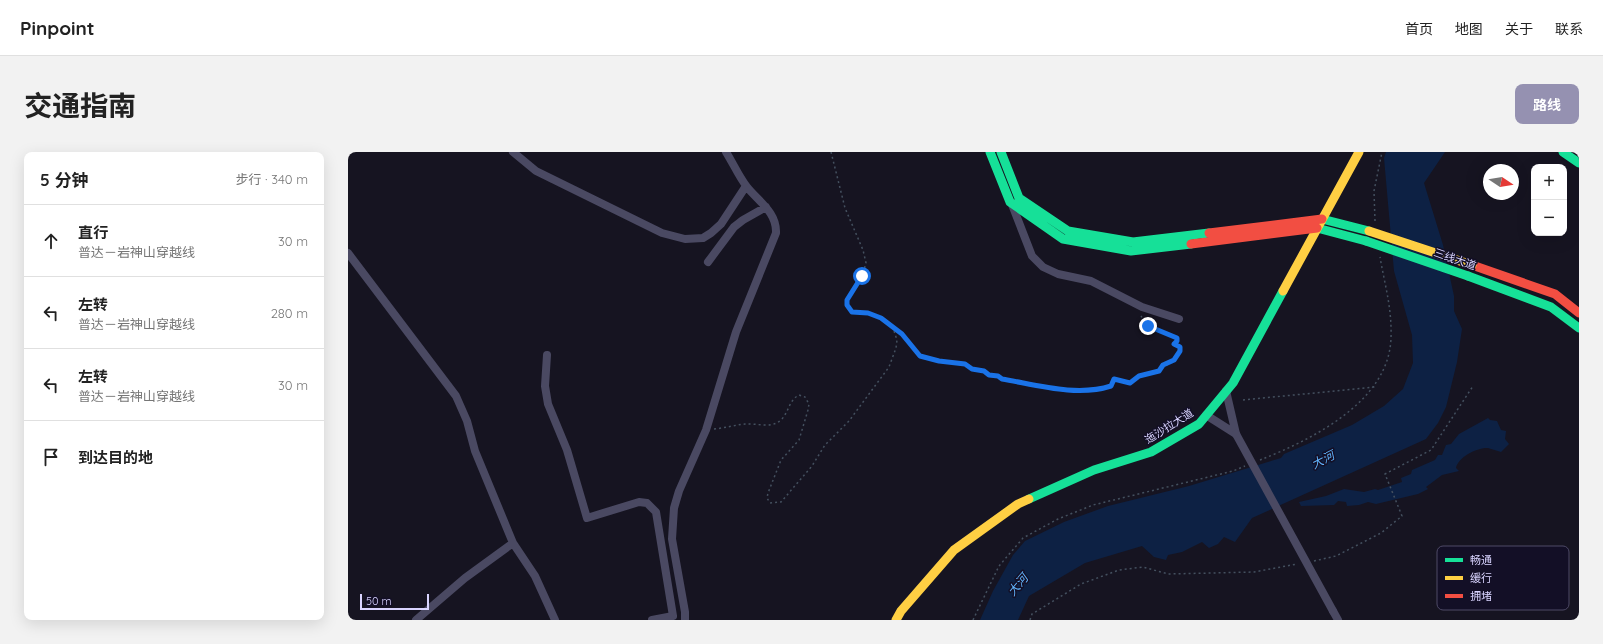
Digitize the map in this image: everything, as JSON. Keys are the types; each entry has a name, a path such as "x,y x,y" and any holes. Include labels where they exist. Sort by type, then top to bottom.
{"main road":[{"path":"990,152 1010,202 1063,239 1131,251 1317,228"},
{"path":"1001,152 1019,198 1068,231 1133,242 1322,218"},
{"name":"迤沙拉大道","path":"896,620 901,611 954,550 1018,504 1094,470 1151,452 1199,424 1234,382 1359,152"},
{"path":"1563,152 1579,163"},
{"name":"三线大道","path":"1322,218 1369,231 1555,294 1579,313"},
{"name":"三线大道","path":"1317,228 1366,242 1468,276 1551,307 1579,328"}],"street":[{"path":"513,152 536,170 662,233 686,239 703,238 711,233 721,224 746,186"},
{"path":"684,620 685,612 672,539 672,524 679,491 706,430 736,332 774,240 776,226 774,219 766,207 746,186 726,152"},
{"path":"1010,202 1032,256 1043,268 1058,274 1091,281 1142,307 1179,319"},
{"path":"708,262 734,228 743,220 766,207"},
{"path":"348,253 456,396 467,421 475,451 514,543 535,576 554,620"},
{"path":"547,355 545,386 548,404 567,450 587,518 639,502 647,503 656,512 673,616 652,620"},
{"path":"1226,391 1236,434 1338,620"},
{"path":"1206,415 1236,434"},
{"path":"416,620 465,578 514,543"}],"path":[{"path":"831,152 845,208 863,250 866,263 862,276 849,295 847,305 852,312 868,313 881,318 893,329 902,334 920,356 925,356 929,359 965,364 972,369 984,371 989,375 998,376 1002,379 1057,390 1100,389 1111,386 1114,379 1130,383 1139,376 1149,372 1155,373 1174,360 1180,351 1180,347 1174,344 1177,341 1177,338 1154,329 1144,321 1140,314 1142,307"},
{"path":"706,430 745,424 773,424 785,415 795,396 799,394 805,397 809,404 799,440 781,460 768,492 767,498 770,504 780,502 812,466 825,445 849,421 889,367 896,348 897,340 893,329"},
{"path":"1314,561 1336,556 1382,533 1402,516 1385,474 1431,450 1473,386"},
{"path":"1243,400 1374,387"},
{"path":"1030,620 1032,614 1081,584 1119,570 1143,567 1168,574 1254,572 1299,563"}],"water":[{"name":"大河","path":"1386,152 1445,152 1424,183 1443,245 1454,296 1454,311 1462,329 1457,362 1446,407 1438,423 1426,439 1252,518 1235,542 1224,537 1218,544 1209,548 1202,542 1182,552 1168,555 1166,560 1154,557 1142,546 1085,563 1029,596 1018,620 980,620 993,591 1013,555 1025,541 1064,522 1108,506 1189,486 1281,458 1284,454 1352,425 1384,406 1403,389 1413,363 1412,335 1394,271 1384,158"},
{"path":"1488,418 1490,420 1497,421 1501,430 1506,431 1505,439 1509,444 1501,452 1488,448 1474,451 1460,460 1456,468 1459,471 1442,475 1426,487 1428,489 1418,494 1376,504 1368,502 1359,505 1347,506 1346,502 1338,501 1334,505 1301,506 1299,502 1326,496 1344,489 1364,492 1375,489 1378,490 1402,482 1401,478 1411,474 1412,470 1435,460 1438,455 1442,455 1446,445 1451,444 1459,434"}],"traffic: fast":[{"path":"990,152 1010,202 1063,239 1131,251 1191,244"},
{"path":"1001,152 1019,198 1068,231 1133,242 1209,233"},
{"path":"1563,152 1579,163"},
{"path":"1322,219 1369,231"},
{"path":"1317,228 1366,241"},
{"path":"1366,241 1468,276"},
{"path":"1468,276 1551,307 1579,328"},
{"path":"1029,499 1094,470 1151,452 1199,424 1233,383 1283,291"}],"traffic: slow":[{"path":"1283,291 1359,152"},
{"path":"1369,231 1472,265"},
{"path":"896,620 901,611 954,550 1018,504 1029,499"}],"traffic: jam":[{"path":"1209,233 1322,219"},
{"path":"1191,244 1317,228"},
{"path":"1472,265 1555,294 1579,313"}],"route":[{"path":"862,276 847,300 849,309 852,312 874,314 881,318 893,329 902,334 920,356 925,356 929,359 939,361 965,364 972,369 984,371 989,375 995,377 998,376 1002,379 1057,390 1100,389 1111,386 1114,379 1130,383 1139,376 1149,372 1155,373 1159,371 1163,365 1174,360 1180,351 1180,347 1174,344 1177,341 1177,338 1148,326"}]}
